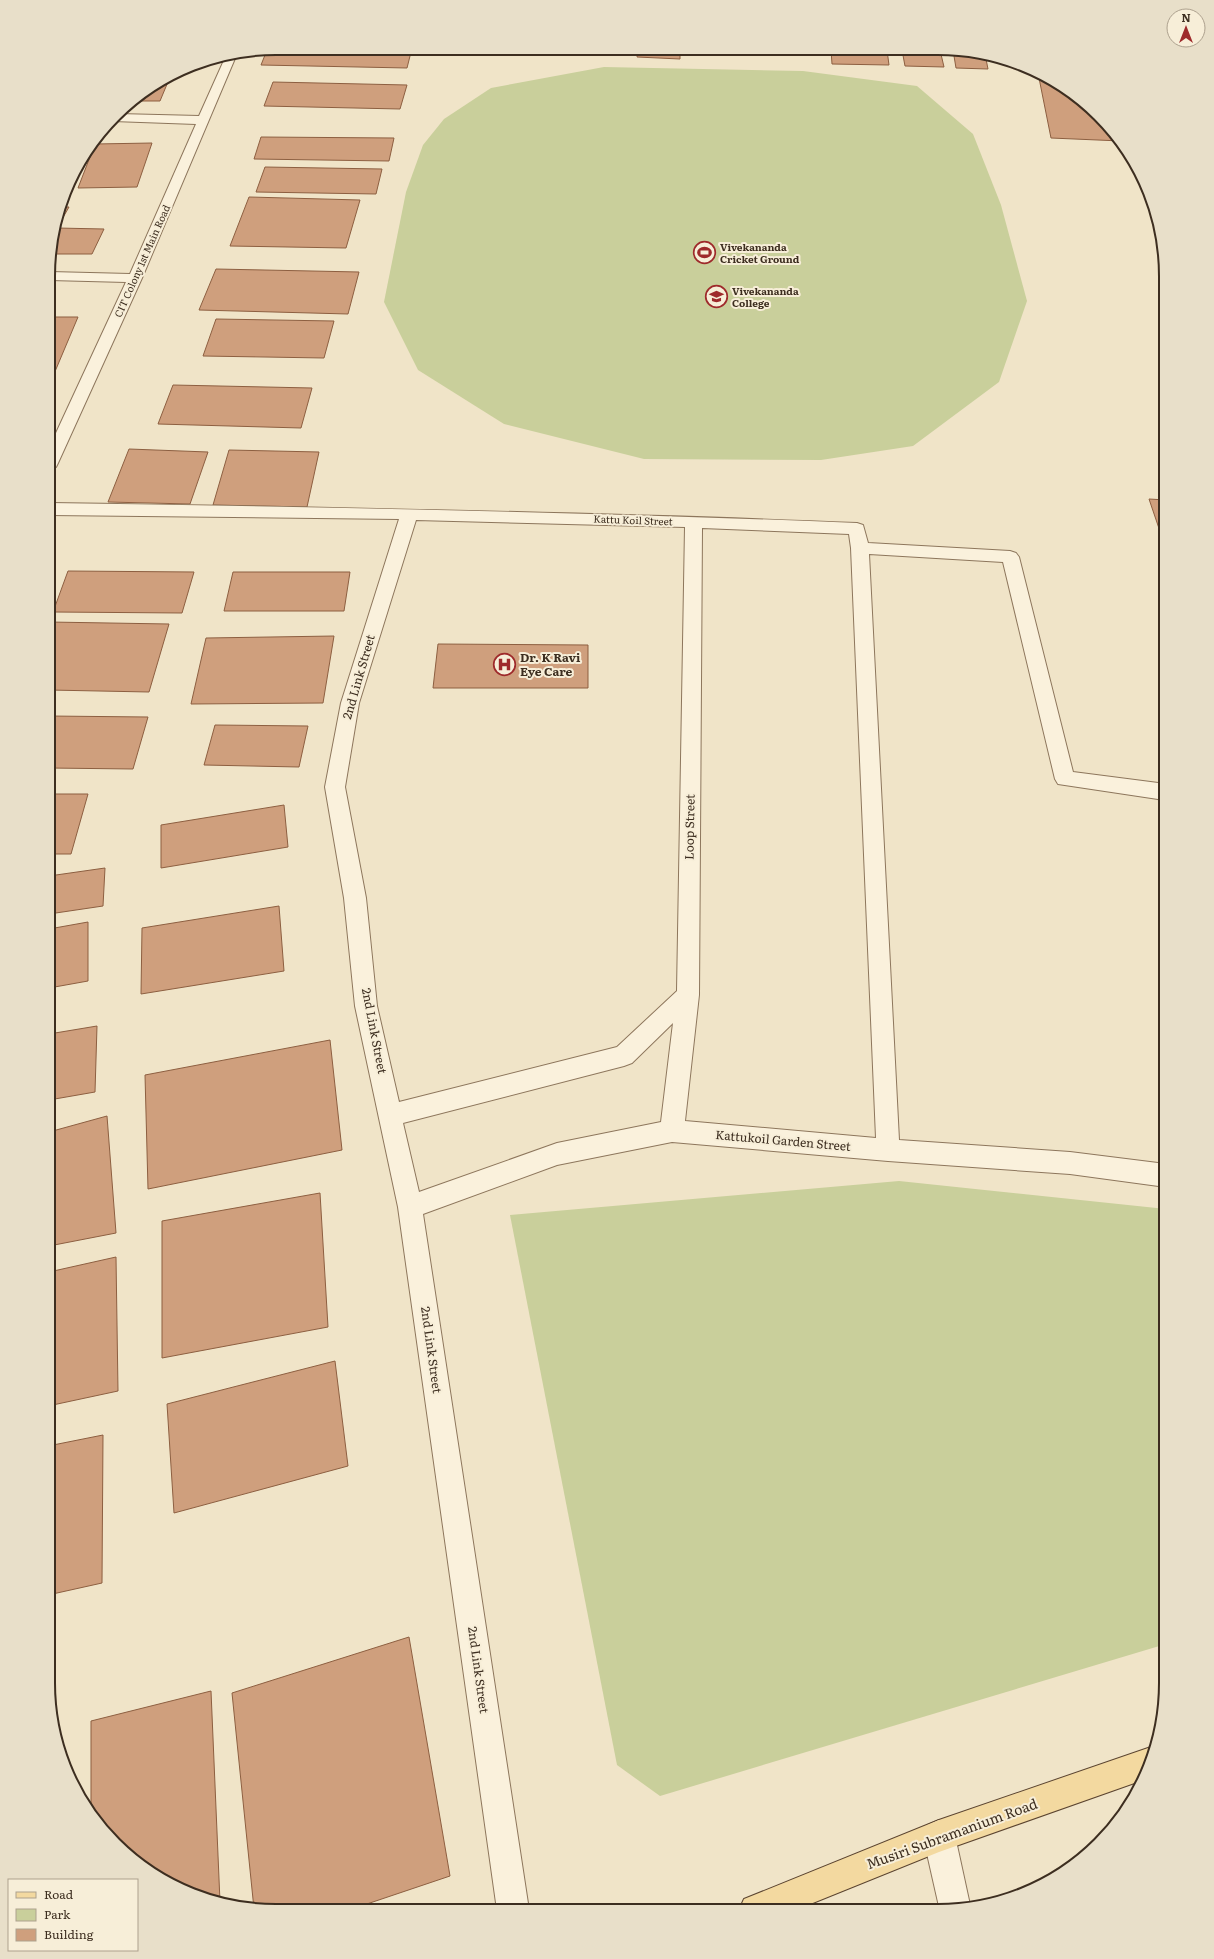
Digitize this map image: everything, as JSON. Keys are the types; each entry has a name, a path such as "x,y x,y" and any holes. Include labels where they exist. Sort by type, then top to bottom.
{"main road":[{"name":"Musiri Subramanium Road","path":"770,1904 938,1836 1143,1765"}],"street":[{"name":"CIT Colony 1st Main Road","path":"55,452 135,278 230,60"},
{"path":"122,118 204,120"},
{"path":"55,276 135,278"},
{"path":"55,509 409,514"},
{"name":"Kattu Koil Street","path":"409,514 694,522 859,539 1010,557 1065,779 1159,791"},
{"name":"2nd Link Street","path":"409,514 350,703 336,787 355,898 366,1006 410,1207 513,1904"},
{"name":"Loop Street","path":"672,1131 688,995 694,522"},
{"path":"859,539 888,1150"},
{"path":"391,1115 624,1056 688,995"},
{"name":"Kattukoil Garden Street","path":"410,1207 557,1154 672,1131 888,1150 1070,1163 1159,1175"},
{"path":"938,1836 954,1904"}],"green space":[{"name":"Vivekananda Cricket Ground","path":"604,67 803,71 917,86 973,134 1001,205 1027,301 999,382 913,446 821,460 644,459 504,424 418,370 384,302 406,192 423,145 444,119 491,88"},
{"path":"899,1181 1159,1208 1159,1646 660,1796 617,1765 510,1215"}],"building":[{"path":"265,55 410,55 407,68 261,65"},
{"path":"637,55 680,55 680,59 637,57"},
{"path":"831,55 888,55 889,65 832,64"},
{"path":"903,55 941,55 944,67 905,66"},
{"path":"954,55 986,61 988,69 956,68"},
{"path":"1039,80 1061,92 1084,110 1113,141 1051,138"},
{"path":"273,82 407,85 400,109 264,106"},
{"path":"167,84 160,101 141,101"},
{"path":"261,137 394,138 389,161 254,159"},
{"path":"152,143 137,187 78,188 91,155 99,144"},
{"path":"265,167 382,169 376,194 256,192"},
{"path":"249,197 360,200 346,248 230,246"},
{"path":"66,207 69,207 64,216"},
{"path":"60,228 104,229 92,254 56,254"},
{"path":"216,269 359,272 348,314 199,310"},
{"path":"55,317 78,317 55,372"},
{"path":"216,319 334,321 324,358 203,356"},
{"path":"173,385 312,388 301,428 158,424"},
{"path":"129,449 208,452 190,504 108,502"},
{"path":"229,450 319,452 307,507 213,505"},
{"path":"1149,499 1159,500 1159,528"},
{"path":"68,571 194,572 182,613 55,612 55,607"},
{"path":"233,572 350,572 344,611 224,611"},
{"path":"55,622 169,624 149,692 55,690"},
{"path":"334,636 323,703 191,704 206,638"},
{"path":"438,644 588,645 588,688 433,688"},
{"path":"55,716 148,717 133,769 55,768"},
{"path":"215,725 308,726 299,767 204,765"},
{"path":"55,794 88,794 71,854 55,854"},
{"path":"284,805 288,847 161,868 161,825"},
{"path":"105,868 103,906 55,913 55,875"},
{"path":"279,906 284,971 141,994 142,928"},
{"path":"88,922 88,981 55,987 55,928"},
{"path":"97,1026 95,1092 55,1099 55,1033"},
{"path":"330,1040 342,1150 148,1189 145,1075"},
{"path":"107,1116 116,1233 55,1245 55,1130"},
{"path":"320,1193 328,1327 162,1358 162,1221"},
{"path":"116,1257 118,1391 55,1404 55,1271"},
{"path":"335,1361 348,1466 174,1513 167,1404"},
{"path":"103,1435 102,1583 55,1593 55,1445"},
{"path":"409,1637 450,1876 367,1904 253,1903 232,1693"},
{"path":"211,1691 220,1896 191,1887 153,1867 130,1849 110,1829 92,1806 91,1721"}],"place":[{"name":"Vivekananda Cricket Ground","path":"704,253"},
{"name":"Vivekananda College","path":"716,297"},
{"name":"Dr. K Ravi Eye Care","path":"505,665"}]}
